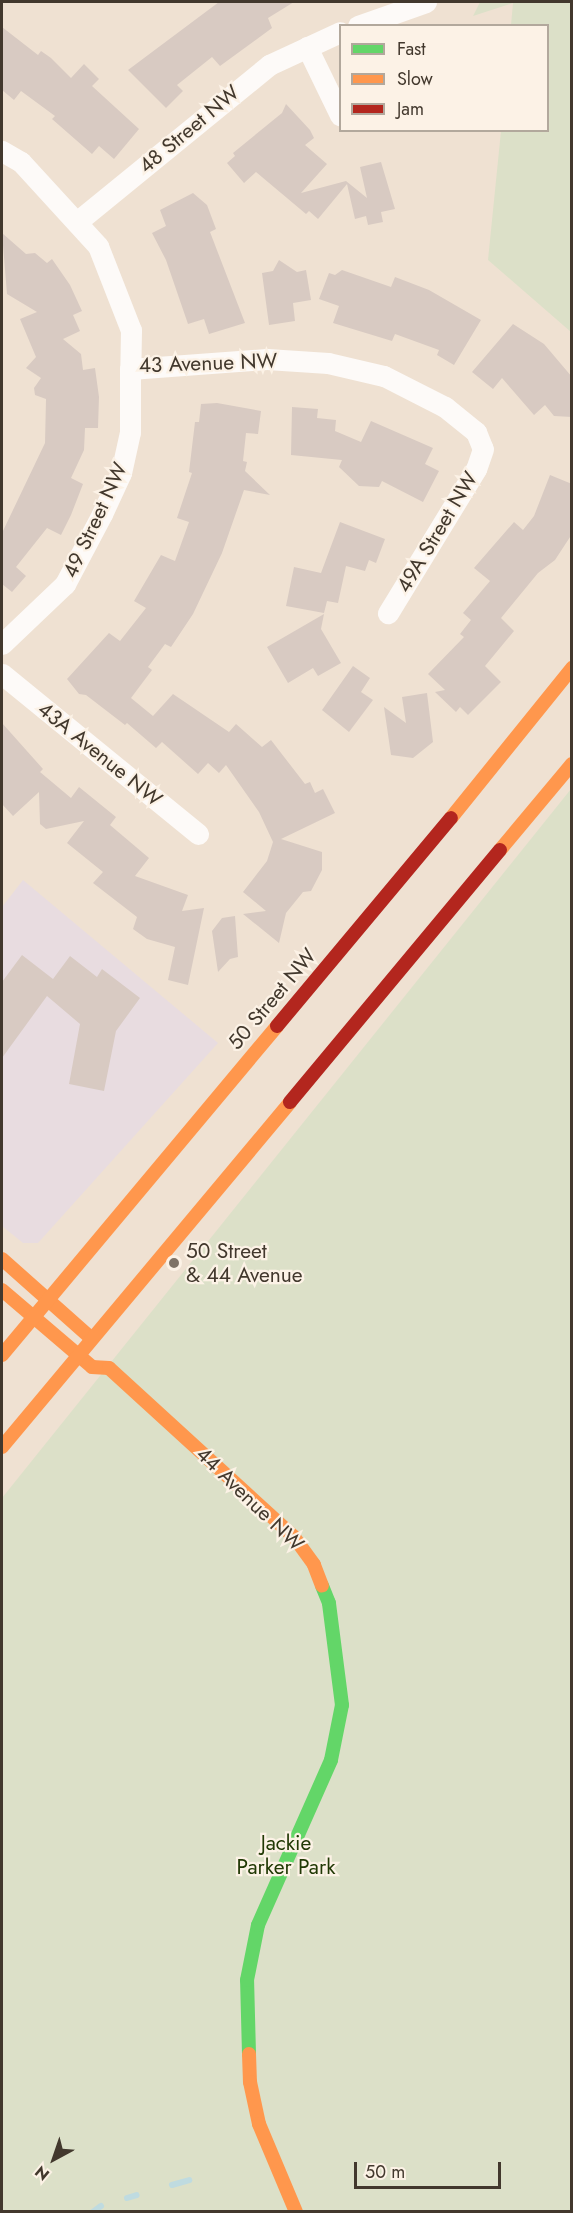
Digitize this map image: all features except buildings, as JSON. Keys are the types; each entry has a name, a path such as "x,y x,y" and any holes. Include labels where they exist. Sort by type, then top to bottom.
{"main road":[{"name":"50 Street NW","path":"2,1355 495,766 572,668"},
{"path":"2,1447 572,764"},
{"name":"44 Avenue NW","path":"2,1259 92,1339"},
{"name":"44 Avenue NW","path":"2,1290 92,1367 110,1368 294,1537 314,1565 329,1603 342,1705 331,1760 258,1925 247,1980 250,2082 259,2124 296,2211"}],"street":[{"path":"364,24 426,2"},
{"name":"48 Street NW","path":"78,221 233,92 269,65 339,32"},
{"path":"307,47 339,112"},
{"name":"43 Avenue NW","path":"2,151 21,162 78,221 98,246 117,288 131,330 130,369 267,359 328,363 384,376 445,407 470,426 483,449"},
{"name":"49 Street NW","path":"2,644 65,584 102,514 121,473 130,432 130,369"},
{"name":"49A Street NW","path":"388,613 476,469 483,449"},
{"name":"43A Avenue NW","path":"2,674 198,834"},
{"name":"44 Avenue NW","path":"92,1339 107,1351 110,1368"}],"shaded area":[{"path":"23,880 218,1043 38,1243 23,1243 2,1226 2,907"}],"green space":[{"path":"480,2 571,2 571,332 488,260 501,132 549,132 549,24 511,24 513,3 473,16"},
{"name":"Jackie Parker Park","path":"571,789 571,2211 2,2212 2,1498"}],"waterway":[{"path":"172,2185 189,2180"},
{"path":"127,2198 137,2195"},
{"path":"93,2212 101,2206"}],"traffic: fast":[{"path":"249,2054 247,1980 258,1925 331,1760 342,1705 329,1603 322,1586"}],"traffic: slow":[{"path":"451,818 572,668"},
{"path":"500,850 572,764"},
{"path":"2,1355 277,1026"},
{"path":"2,1447 290,1102"},
{"path":"2,1259 92,1339"},
{"path":"2,1290 92,1367 109,1368 294,1537 314,1565 322,1586"},
{"path":"249,2054 250,2082 259,2124 296,2212"}],"traffic: jam":[{"path":"277,1026 451,818"},
{"path":"290,1102 500,850"}],"place":[{"name":"50 Street & 44 Avenue","path":"174,1263"}]}
